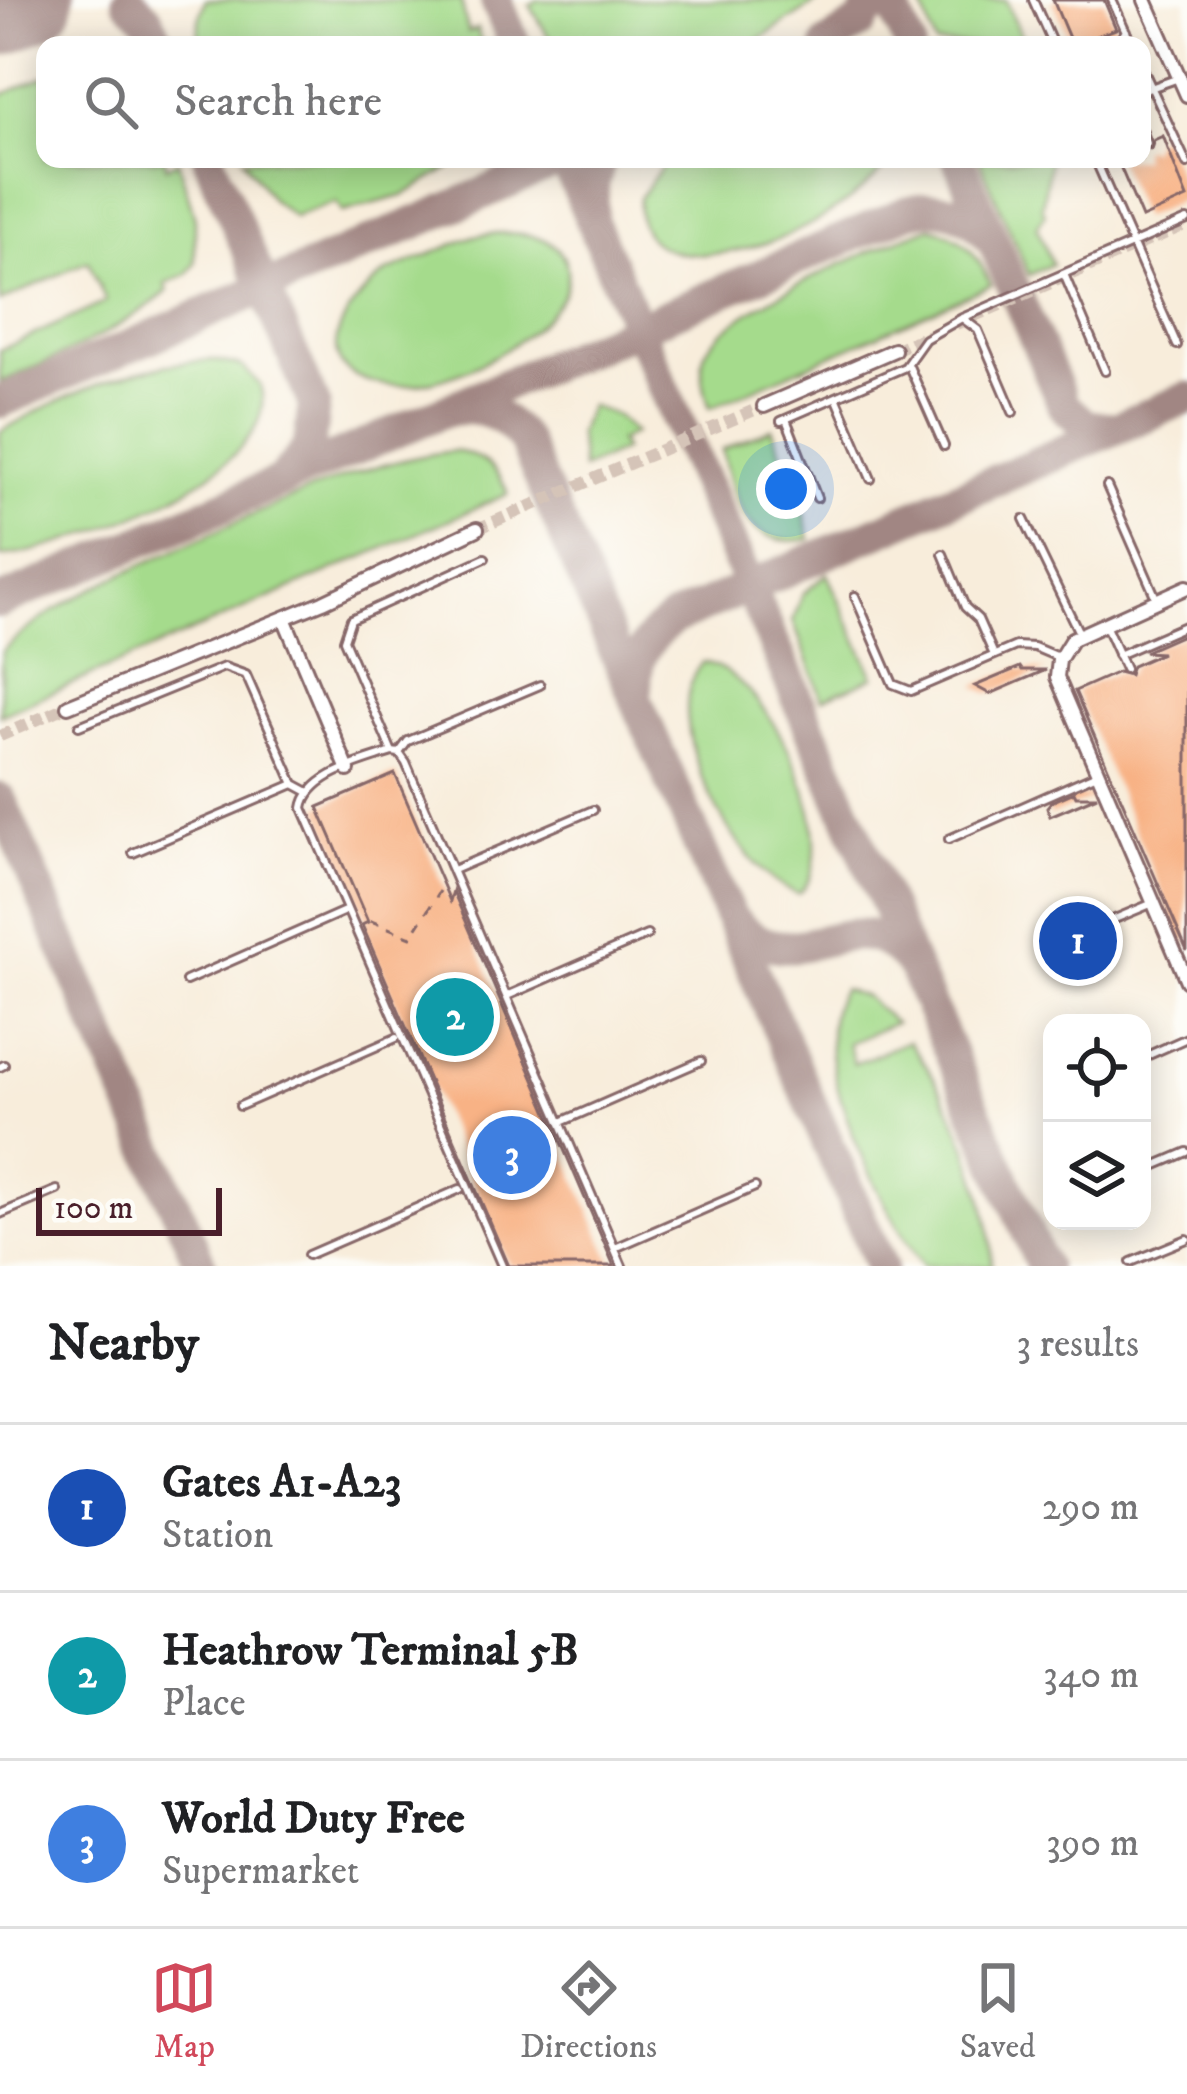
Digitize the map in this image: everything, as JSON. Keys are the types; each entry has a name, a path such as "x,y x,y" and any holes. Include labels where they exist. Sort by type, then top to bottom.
{"street":[{"path":"1145,0 1187,93"},
{"path":"764,406 893,350"},
{"path":"68,706 284,618 477,529"},
{"path":"1187,587 1070,642 1060,658 1059,685 1187,981"},
{"path":"284,618 347,770"}],"lane":[{"path":"1033,0 1048,36"},
{"path":"1112,0 1128,36"},
{"path":"1122,36 1126,31"},
{"path":"1151,87 1180,78"},
{"path":"1151,98 1187,164"},
{"path":"1099,168 1177,345"},
{"path":"817,498 784,420 908,364 925,338 962,318 1187,220"},
{"path":"1064,274 1105,371"},
{"path":"962,318 978,330 1013,412"},
{"path":"908,364 944,446"},
{"path":"836,397 871,479"},
{"path":"1107,486 1158,601"},
{"path":"1024,519 1080,635"},
{"path":"943,554 965,607 978,619 994,655"},
{"path":"485,558 351,619 344,640 452,871 622,1266"},
{"path":"855,596 893,684 911,691 1023,645 1060,658"},
{"path":"1105,624 1125,669"},
{"path":"1118,655 1187,625"},
{"path":"79,726 224,667 247,675 294,784 308,791"},
{"path":"502,1266 303,808 308,791 347,770 540,685"},
{"path":"949,839 1097,774"},
{"path":"133,853 294,784"},
{"path":"452,871 593,810"},
{"path":"1086,931 1153,903"},
{"path":"186,981 347,910"},
{"path":"506,997 647,935"},
{"path":"240,1106 396,1038"},
{"path":"1151,1054 1187,1038"},
{"path":"561,1122 701,1061"},
{"path":"1151,1167 1187,1152"},
{"path":"615,1248 755,1187"},
{"path":"308,1256 460,1189"},
{"path":"0,1214 57,1190"},
{"path":"1131,1262 1187,1239"}],"path":[{"path":"370,921 411,937 440,891"}],"green space":[{"path":"205,0 461,0 468,32 477,29 479,36 198,36"},
{"path":"538,0 820,0 765,36 548,36 530,5"},
{"path":"920,0 1006,0 1021,36 933,36"},
{"path":"36,80 36,168 180,168 195,219 195,264 187,274 165,284 168,291 129,319 0,382 0,350 106,302 88,261 0,302 0,96"},
{"path":"249,168 450,168 402,196 342,212 336,202 294,217 272,200"},
{"path":"661,168 883,168 822,218 775,240 724,253 673,251 654,241 642,224 639,198"},
{"path":"983,168 1048,168 1045,214 1037,227 1052,264 1029,275"},
{"path":"931,227 968,248 991,285 710,408 703,380 705,353 742,317 808,280"},
{"path":"474,236 539,237 562,255 565,289 542,321 483,362 436,380 387,385 347,370 338,357 341,326 375,282 387,272"},
{"path":"214,360 242,366 260,385 259,418 240,448 207,477 118,523 0,557 0,432 102,383 158,367"},
{"path":"589,406 616,415 634,433 619,441 623,450 582,469 578,434"},
{"path":"772,428 810,539 789,541 757,530 732,488 722,450"},
{"path":"455,451 487,465 508,494 0,715 2,651 71,600 325,484 389,464"},
{"path":"827,574 874,677 822,699 793,621 803,594"},
{"path":"703,662 728,673 753,697 795,764 815,839 812,871 799,894 774,881 750,857 708,791 687,718 690,686"},
{"path":"843,989 866,997 895,1023 848,1043 854,1064 908,1041 940,1089 977,1178 992,1266 923,1266 888,1208 838,1090 831,1051 832,1017"}],"building":[{"path":"1053,0 1104,0 1116,29 1097,36 1068,36"},
{"path":"1163,136 1187,198 1142,218 1121,168 1151,168 1154,140"},
{"path":"1187,633 1187,951 1075,691 1118,672 1129,675 1132,666 1162,653 1144,652"},
{"path":"1020,667 1046,670 990,694 975,686"},
{"path":"395,774 450,901 453,891 614,1266 509,1266 362,925 368,922 318,807"},
{"path":"1074,792 1097,796 1050,816 1047,807 1051,802"}],"taxiway":[{"path":"0,14 35,0"},
{"path":"128,0 147,18 156,36"},
{"path":"496,0 511,36"},
{"path":"841,36 861,23 876,0"},
{"path":"890,0 906,36"},
{"path":"213,168 314,404 309,447 285,476"},
{"path":"0,402 542,168"},
{"path":"569,168 1042,1266"},
{"path":"592,216 598,168"},
{"path":"962,168 1064,406 1086,426 1116,428"},
{"path":"0,602 907,212 933,208 956,212 994,243"},
{"path":"636,691 644,650 674,619 1187,398"},
{"path":"451,410 492,414 524,441 881,1266"},
{"path":"0,799 201,1266"},
{"path":"733,920 756,939 779,946 868,936 890,944 911,965"}],"runway":[{"path":"0,14 32,0"}],"tunnel":[{"path":"956,324 1187,224"},
{"path":"894,350 937,332"},
{"path":"477,529 764,406"},
{"path":"0,736 68,706"}],"place":[{"name":"Gates A1-A23","path":"1078,941"},
{"name":"Heathrow Terminal 5B","path":"455,1017"},
{"name":"World Duty Free","path":"512,1155"}]}
